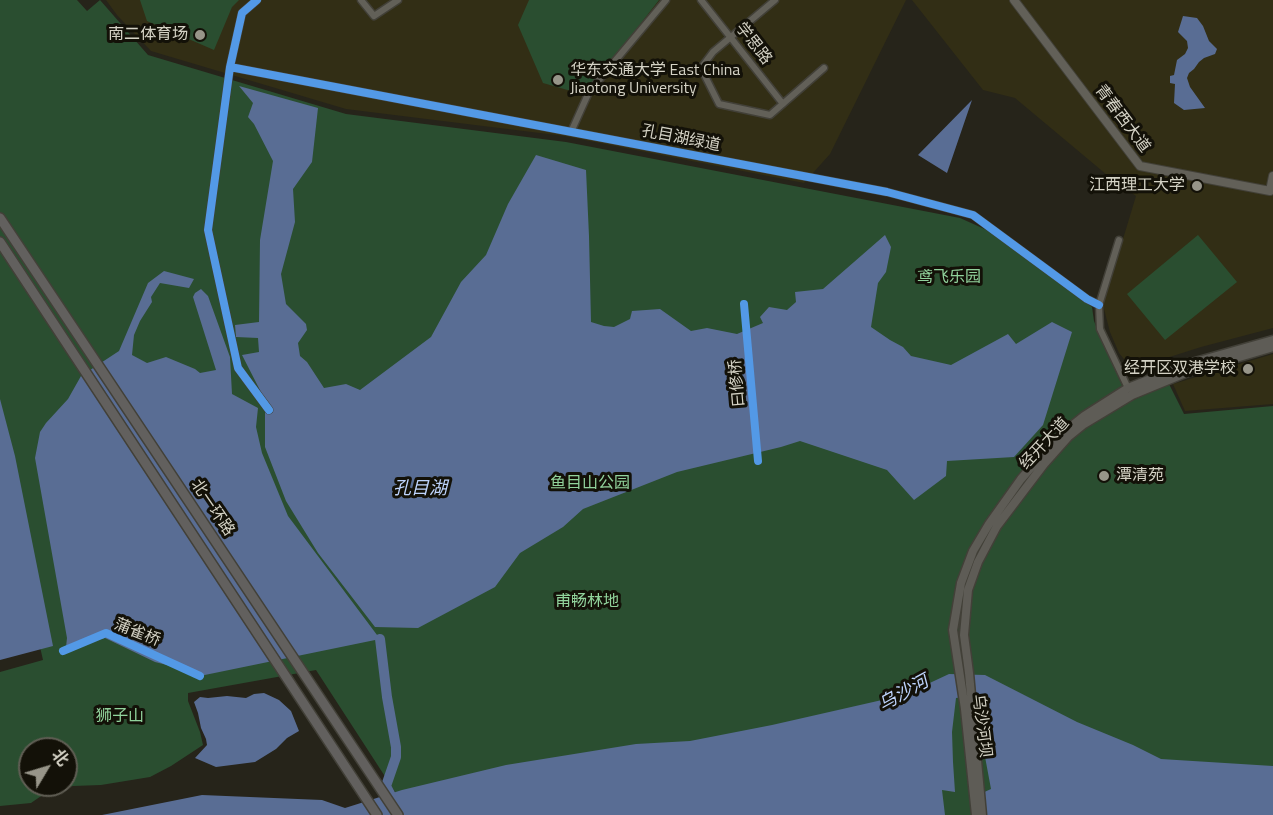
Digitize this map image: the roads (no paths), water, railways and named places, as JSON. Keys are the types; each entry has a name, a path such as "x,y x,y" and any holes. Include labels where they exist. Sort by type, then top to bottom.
{"highway":[{"name":"北一环路","path":"0,219 398,815"},
{"name":"北一环路","path":"0,242 377,815"}],"main road":[{"name":"经开大道","path":"953,641 961,583 973,551 988,524 1021,478 1064,432 1084,416 1128,388 1188,364 1273,340"},
{"name":"经开大道","path":"969,673 964,635 968,590 978,562 997,526 1044,464 1068,437 1084,424 1131,395 1188,372 1273,347"},
{"name":"乌沙河坝","path":"953,641 969,709 982,815"},
{"name":"乌沙河坝","path":"969,673 976,815"}],"street":[{"path":"257,0 242,13 230,67 208,230 238,368 269,410"},
{"path":"361,0 374,16 398,0"},
{"path":"571,132 590,92 666,0"},
{"name":"学思路","path":"701,0 783,104"},
{"path":"775,0 713,52 701,69 719,104 770,114 824,68"},
{"name":"青春西大道","path":"1014,0 1140,166 1270,191 1273,176"},
{"name":"孔目湖绿道","path":"230,67 887,192 973,215 1087,299 1100,305"},
{"path":"1119,240 1100,305 1100,329 1128,388"}],"water":[{"path":"1183,16 1197,18 1209,41 1217,49 1215,54 1199,62 1187,78 1190,87 1205,108 1184,110 1174,103 1175,84 1170,83 1170,76 1174,75 1177,60 1185,54 1188,48 1187,41 1178,32"},
{"name":"孔目湖","path":"239,86 318,108 312,162 293,189 295,222 281,274 286,304 306,324 307,330 298,343 300,356 307,362 324,388 346,384 360,390 431,337 461,282 486,255 508,204 536,155 586,170 591,322 614,327 630,319 632,311 660,309 691,331 707,328 737,334 763,323 760,317 769,307 787,310 796,302 795,292 823,289 885,235 891,247 886,272 878,283 871,327 903,347 911,356 951,365 1008,334 1016,344 1052,322 1072,332 1043,425 1014,457 947,461 946,476 914,500 887,470 800,441 677,472 583,509 563,527 520,553 495,587 418,628 375,627 318,553 286,501 265,447 265,400 242,355 259,352 258,338 236,337 235,325 259,322 260,240 273,161 248,117 253,103"},
{"path":"972,100 947,173 918,155"},
{"path":"164,271 194,279 189,288 160,283 134,335 132,355 147,363 166,357 200,373 216,370 193,297 201,289 208,296 230,357 232,394 258,408 256,427 262,453 288,516 380,639 195,677 179,668 155,662 105,638 66,647 67,638 35,458 40,432 68,399 81,376 119,351 148,283"},
{"path":"0,399 15,456 53,646 0,660"},
{"path":"949,674 985,675 1077,722 1161,759 1273,766 1273,815 982,815 980,794 991,789 983,746 978,695 956,698 952,732 955,792 942,790 945,815 102,815 202,795 322,800 345,808 402,790 506,765 636,744 690,741 772,725 904,695"},
{"path":"264,693 279,700 291,711 299,731 255,762 216,767 195,758 207,745 194,702 200,697 246,698"}],"waterway":[{"path":"380,639 396,747 396,757 386,786 395,803"}],"place":[{"name":"南二体育场","path":"200,35"},
{"name":"华东交通大学 East China Jiaotong University","path":"558,80"},
{"name":"江西理工大学","path":"1197,186"},
{"name":"经开区双港学校","path":"1248,369"},
{"name":"潭清苑","path":"1104,476"}],"park label":[{"name":"鸢飞乐园","path":"949,278"},
{"name":"鱼目山公园","path":"590,484"},
{"name":"甫畅林地","path":"587,602"},
{"name":"狮子山","path":"120,717"}],"water label":[{"name":"乌沙河","path":"904,694"}]}
